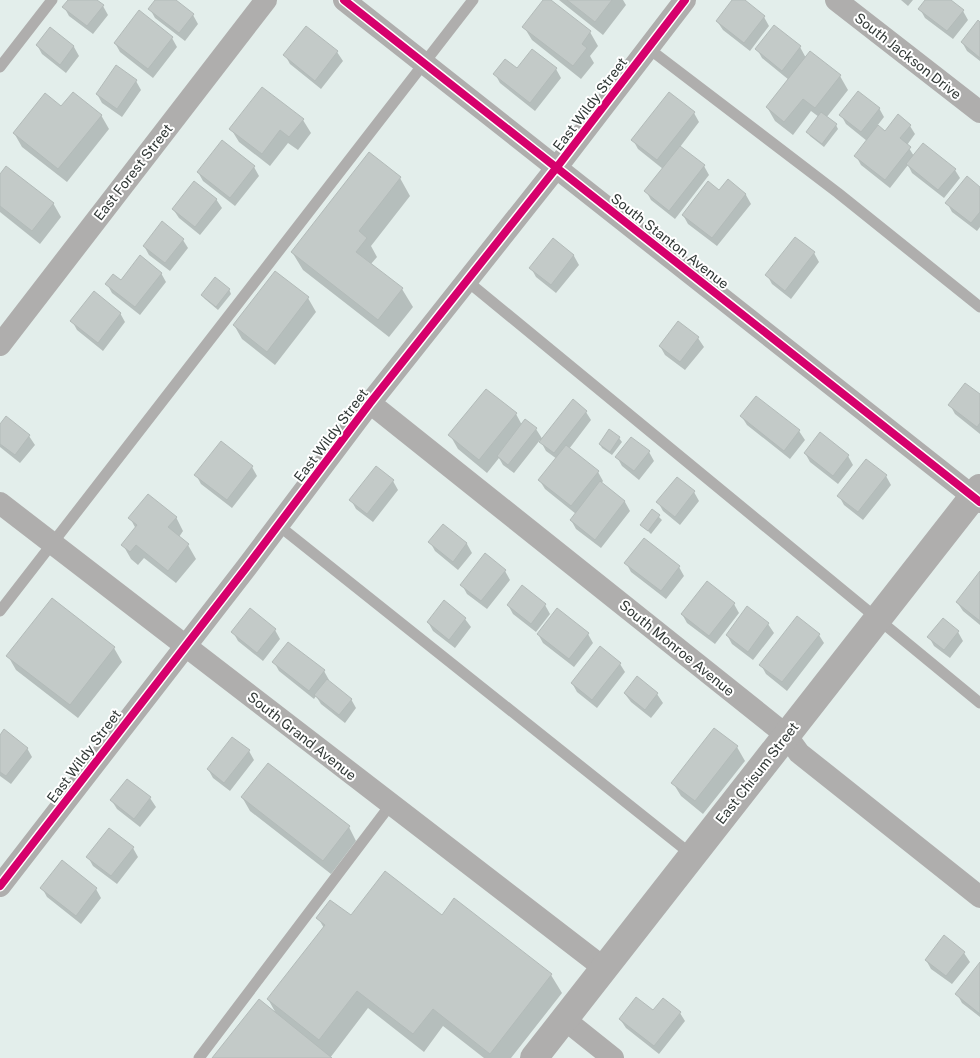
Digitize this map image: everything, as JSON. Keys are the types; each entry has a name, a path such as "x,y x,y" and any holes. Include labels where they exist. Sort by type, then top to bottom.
{"street":[{"name":"East Forest Street","path":"0,344 266,0"},
{"name":"South Stanton Avenue","path":"344,0 978,496"},
{"name":"East Wildy Street","path":"0,886 370,404 557,167 685,0"},
{"name":"South Jackson Drive","path":"836,0 980,112"},
{"name":"South Monroe Avenue","path":"370,404 786,735 799,753 980,897"},
{"name":"East Chisum Street","path":"534,1058 878,618 978,496"},
{"name":"South Grand Avenue","path":"0,502 604,968"},
{"path":"564,1019 613,1058"}],"lane":[{"path":"0,68 52,0"},
{"path":"0,611 473,0"},
{"path":"648,48 838,193 980,307"},
{"path":"467,281 980,703"},
{"path":"278,525 692,855"},
{"path":"199,1058 391,804"}],"building":[{"path":"68,0 97,0 104,5 87,26 62,7"},
{"path":"155,0 176,0 194,14 179,33 148,9"},
{"path":"543,0 551,0 591,31 582,44 587,48 573,66 522,27"},
{"path":"567,0 612,0 595,22"},
{"path":"732,0 745,0 765,16 744,43 716,21"},
{"path":"925,0 951,0 964,10 947,31 918,9"},
{"path":"139,10 173,37 148,69 114,43"},
{"path":"978,20 980,22 980,58 961,42"},
{"path":"774,25 801,46 782,71 755,49"},
{"path":"306,26 338,51 315,81 283,55"},
{"path":"50,27 74,46 60,65 36,45"},
{"path":"532,49 557,68 530,103 493,74 505,59 517,68"},
{"path":"810,51 841,75 815,108 803,99 784,122 766,107"},
{"path":"116,65 137,80 117,109 96,94"},
{"path":"262,87 304,119 289,137 280,130 262,154 229,129"},
{"path":"858,91 880,108 861,132 839,115"},
{"path":"73,92 102,115 58,169 13,133 45,93 61,106"},
{"path":"669,92 695,112 657,160 631,140"},
{"path":"821,112 837,124 822,144 806,132"},
{"path":"898,114 911,125 900,138 911,147 885,180 854,156 878,125 885,131"},
{"path":"222,140 255,166 230,198 197,172"},
{"path":"923,143 956,169 938,190 906,164"},
{"path":"680,146 705,165 669,211 644,191"},
{"path":"369,152 401,177 359,231 367,238 356,252 403,288 378,320 291,252"},
{"path":"6,166 54,203 32,231 0,206 0,174"},
{"path":"967,176 980,187 980,212 971,223 945,203"},
{"path":"728,179 746,194 712,238 682,215 708,181 719,190"},
{"path":"194,181 217,199 195,227 172,209"},
{"path":"162,221 184,239 165,263 143,246"},
{"path":"795,237 815,252 785,291 765,275"},
{"path":"553,238 574,255 551,285 529,268"},
{"path":"140,255 162,273 135,307 105,284 113,274 121,280"},
{"path":"275,271 309,297 267,352 233,325"},
{"path":"215,277 230,289 216,307 201,295"},
{"path":"94,291 121,313 98,343 70,321"},
{"path":"678,321 699,337 680,362 659,346"},
{"path":"965,383 980,394 980,423 977,427 948,405"},
{"path":"486,389 517,413 479,460 448,435"},
{"path":"756,396 800,430 784,451 740,416"},
{"path":"573,399 587,411 554,453 539,442"},
{"path":"6,416 30,435 15,455 0,444 0,424"},
{"path":"525,419 537,428 508,465 497,456"},
{"path":"609,429 620,437 610,452 599,444"},
{"path":"820,432 849,455 833,476 804,453"},
{"path":"631,437 650,451 634,471 615,457"},
{"path":"221,441 253,466 227,500 194,475"},
{"path":"566,445 599,471 571,506 538,480"},
{"path":"866,459 887,475 858,512 837,496"},
{"path":"376,466 394,480 367,514 349,500"},
{"path":"677,477 695,491 675,517 656,502"},
{"path":"600,481 625,501 595,540 570,520"},
{"path":"148,494 177,517 168,527 189,544 168,571 136,545 130,552 121,545 137,525 128,518"},
{"path":"652,509 660,515 648,531 640,525"},
{"path":"443,524 467,543 453,562 428,542"},
{"path":"644,538 680,566 661,591 624,563"},
{"path":"485,553 506,570 481,601 460,585"},
{"path":"980,571 980,621 956,602"},
{"path":"707,581 735,603 709,636 681,614"},
{"path":"522,585 546,604 531,624 507,605"},
{"path":"52,598 115,647 70,705 6,656"},
{"path":"444,600 466,618 449,640 427,622"},
{"path":"747,606 769,623 748,652 726,635"},
{"path":"250,608 276,629 257,653 231,632"},
{"path":"557,608 589,633 569,659 537,634"},
{"path":"797,616 820,634 782,682 759,665"},
{"path":"943,618 959,631 944,650 927,637"},
{"path":"288,642 325,670 309,691 272,662"},
{"path":"600,646 621,663 592,700 571,683"},
{"path":"637,676 658,693 645,710 624,693"},
{"path":"327,679 352,699 339,715 314,695"},
{"path":"714,728 738,746 695,801 671,783"},
{"path":"4,729 28,748 6,776 0,772 0,735"},
{"path":"232,737 250,750 224,783 207,769"},
{"path":"268,763 350,826 323,861 241,797"},
{"path":"127,779 151,797 134,819 110,800"},
{"path":"109,828 134,847 111,876 86,857"},
{"path":"62,860 97,888 76,916 40,888"},
{"path":"385,871 442,915 454,898 552,974 490,1054 433,1009 413,1034 357,991 319,1040 267,999 325,925 316,918 330,900 351,915"},
{"path":"944,935 965,952 946,976 925,960"},
{"path":"980,962 980,1014 955,994"},
{"path":"636,997 653,1010 663,998 681,1012 654,1046 619,1019"},
{"path":"259,999 332,1058 212,1058"}],"cycle path":[{"path":"344,0 980,502"},
{"path":"0,886 246,568 370,403 557,167 685,0"}]}
